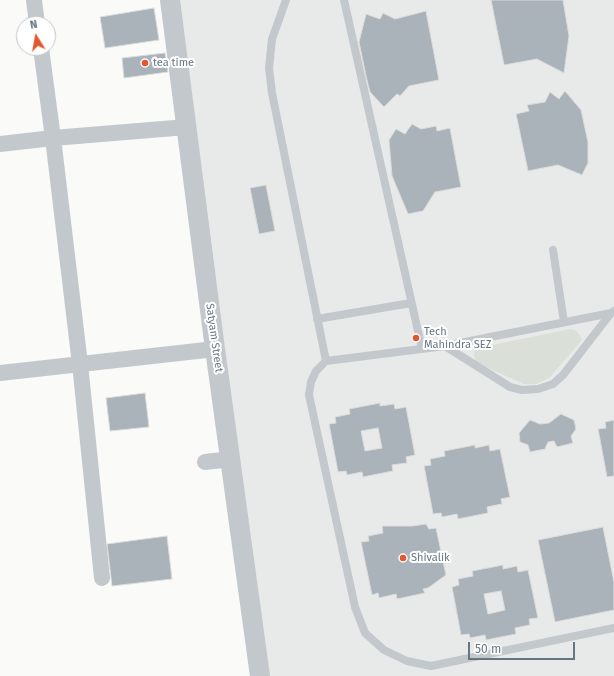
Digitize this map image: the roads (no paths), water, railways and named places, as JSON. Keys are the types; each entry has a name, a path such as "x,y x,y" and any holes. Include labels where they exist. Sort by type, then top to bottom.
{"street":[{"path":"34,0 36,16"},
{"name":"Satyam Street","path":"170,0 215,349 260,676"},
{"path":"42,56 80,364 102,578"},
{"path":"0,144 187,127"},
{"path":"0,373 215,349"},
{"path":"205,462 231,458"}],"lane":[{"path":"286,0 272,39 269,68 272,93 326,361"},
{"path":"344,0 422,349"},
{"path":"553,250 564,322"},
{"path":"317,318 411,303"},
{"path":"612,312 445,346 326,361 316,371 311,382 309,395 354,607 365,633 384,650 407,661 431,666 614,628"},
{"path":"445,346 510,387 522,390 538,389 553,384 563,375 612,312"}],"place":[{"name":"tea time","path":"145,63"},
{"name":"Tech Mahindra SEZ","path":"416,338"},
{"name":"Shivalik","path":"403,558"}]}
